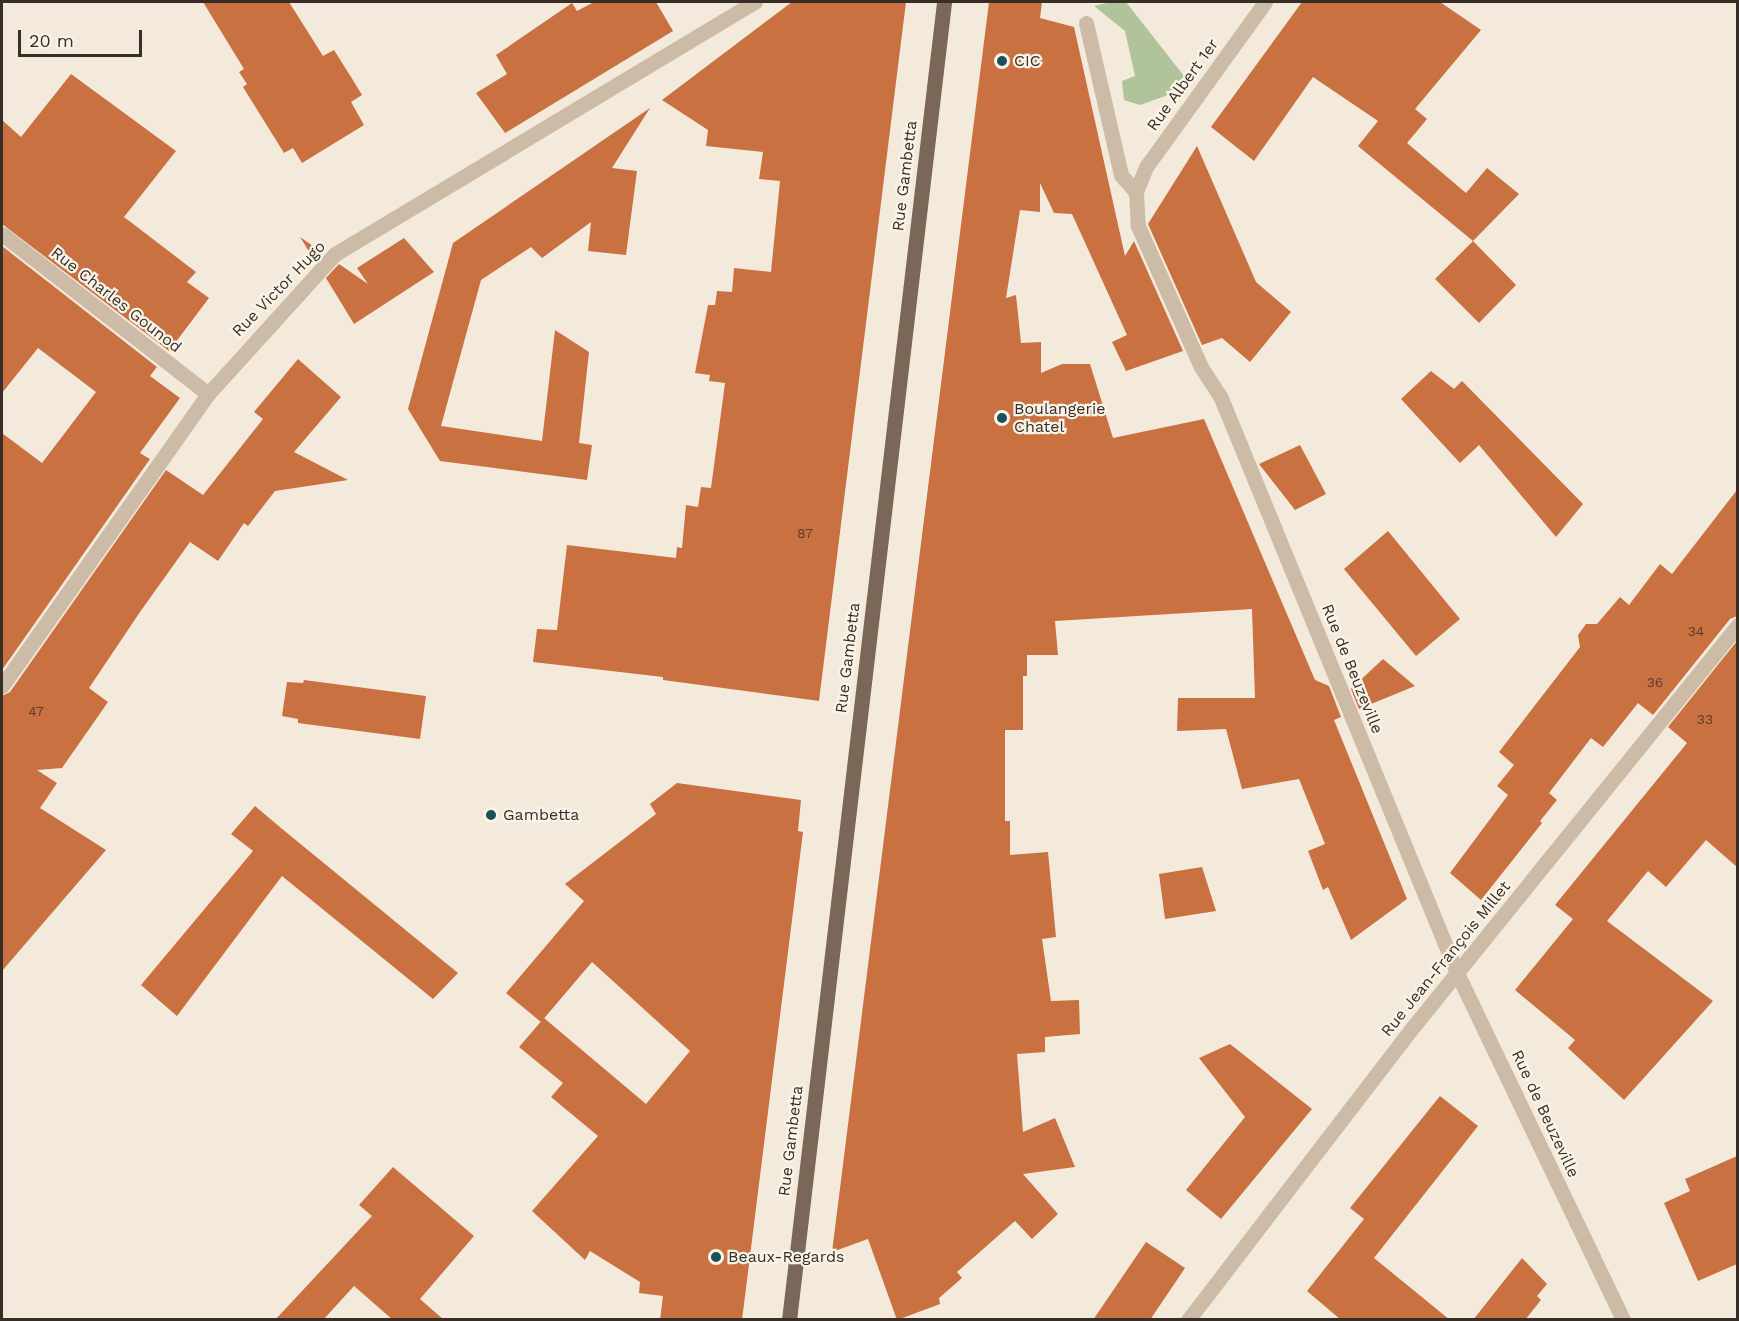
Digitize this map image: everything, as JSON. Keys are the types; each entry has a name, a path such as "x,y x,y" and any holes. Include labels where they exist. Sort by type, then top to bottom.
{"main road":[{"name":"Rue Gambetta","path":"789,1320 944,2"}],"street":[{"name":"Rue Victor Hugo","path":"2,686 208,394 335,254 755,2"},
{"name":"Rue Albert 1er","path":"1136,192 1146,167 1265,2"},
{"path":"1086,23 1121,175 1136,192"},
{"name":"Rue de Beuzeville","path":"1136,192 1138,226 1201,367 1221,398 1457,974 1623,1320"},
{"name":"Rue Charles Gounod","path":"2,234 208,394"},
{"name":"Rue Jean-François Millet","path":"1188,1320 1457,974 1737,625"}],"green space":[{"path":"1111,2 1126,2 1184,76 1168,95 1140,105 1124,100 1122,81 1135,76 1125,31 1094,6"}],"building":[{"path":"203,2 289,2 323,56 334,50 362,95 351,102 364,125 302,163 293,148 284,153 243,87 247,84 239,72 244,69"},
{"path":"594,2 656,2 673,31 505,133 476,93 507,74 496,55 572,3 577,11"},
{"path":"792,2 906,2 819,701 663,680 663,677 533,662 537,629 557,630 567,545 676,558 677,547 682,548 686,505 698,507 701,487 711,488 725,383 709,381 710,375 695,373 708,305 715,305 717,291 732,292 734,268 771,272 780,181 759,179 763,152 706,146 708,130 662,100"},
{"path":"989,2 1042,2 1040,18 1074,27 1125,256 1134,241 1183,351 1126,371 1112,342 1127,335 1072,214 1054,213 1040,183 1040,212 1020,210 1006,298 1016,295 1021,343 1041,342 1041,373 1062,364 1090,364 1113,438 1204,419 1315,680 1329,686 1341,717 1334,720 1407,899 1351,940 1328,887 1323,890 1308,851 1325,844 1299,779 1242,789 1226,729 1177,731 1178,698 1255,698 1252,609 1055,621 1058,655 1027,655 1027,676 1023,676 1023,730 1005,730 1005,821 1010,821 1010,855 1048,852 1056,937 1042,939 1051,1001 1079,1000 1080,1034 1045,1037 1045,1052 1017,1054 1023,1132 1055,1118 1075,1167 1023,1174 1058,1214 1032,1239 1015,1221 957,1272 962,1278 939,1298 940,1304 897,1320 868,1239 832,1252"},
{"path":"1302,2 1440,2 1481,30 1415,109 1427,119 1407,143 1466,193 1487,168 1519,194 1473,241 1358,146 1378,121 1313,77 1254,161 1211,127"},
{"path":"71,74 176,151 124,217 196,272 187,282 209,298 169,351 2,224 2,120 21,137"},
{"path":"650,108 612,168 637,171 626,255 588,251 591,222 542,258 531,247 481,280 441,426 542,441 555,330 589,352 579,443 592,445 587,480 440,461 408,409 453,243"},
{"path":"1197,146 1256,282 1291,312 1250,362 1222,338 1202,345 1148,224"},
{"path":"300,237 323,253 315,261"},
{"path":"404,238 434,272 354,324 326,278 339,264 368,284 357,268"},
{"path":"1473,241 1516,285 1479,323 1435,279"},
{"path":"2,246 157,367 150,376 180,398 140,453 150,459 2,670 2,433 42,463 96,392 38,348 2,393"},
{"path":"298,359 341,397 294,452 348,480 275,491 248,526 244,523 218,561 190,542 140,612 89,688 108,702 62,768 37,770 57,783 40,808 106,850 2,971 2,696 10,692 166,470 203,495 263,419 254,412"},
{"path":"1431,371 1454,389 1462,381 1583,504 1556,537 1479,445 1460,463 1401,399"},
{"path":"1300,445 1326,494 1295,510 1259,464"},
{"path":"1737,490 1737,616 1730,619 1653,715 1638,703 1603,747 1591,738 1549,793 1557,800 1540,821 1542,823 1481,900 1450,873 1508,795 1497,786 1514,765 1499,752 1580,647 1578,635 1586,624 1597,624 1620,597 1629,605 1660,564 1672,574"},
{"path":"1388,531 1460,619 1416,656 1344,569"},
{"path":"1737,641 1737,867 1706,840 1666,887 1648,871 1607,921 1713,1001 1624,1100 1568,1048 1575,1040 1515,990 1573,919 1555,905 1687,743 1668,727"},
{"path":"1383,659 1415,686 1359,709 1351,689"},
{"path":"304,680 426,696 420,739 298,723 298,719 282,716 287,682 303,683"},
{"path":"677,783 801,800 798,831 803,832 742,1320 660,1320 663,1296 639,1293 640,1282 590,1251 585,1260 532,1211 598,1136 551,1097 563,1083 519,1047 541,1022 506,993 584,901 565,884 656,814 650,804","holes":["592,962 690,1051 646,1104 544,1018"]},
{"path":"255,806 458,973 433,999 282,876 177,1016 141,985 253,851 231,834"},
{"path":"1202,867 1216,911 1165,919 1159,874"},
{"path":"1230,1044 1312,1109 1221,1219 1186,1190 1245,1117 1199,1058"},
{"path":"1440,1096 1478,1126 1374,1258 1450,1320 1341,1320 1307,1291 1364,1219 1350,1208"},
{"path":"1737,1156 1737,1264 1698,1281 1664,1203 1690,1191 1685,1179"},
{"path":"393,1167 474,1236 420,1299 444,1320 393,1320 354,1286 323,1320 275,1320 372,1216 359,1205"},
{"path":"1146,1242 1185,1268 1150,1320 1093,1320"},
{"path":"1522,1258 1547,1284 1537,1296 1541,1300 1525,1320 1473,1320"}],"place":[{"name":"CIC","path":"1002,61"},
{"name":"Boulangerie Chatel","path":"1002,418"},
{"name":"Gambetta","path":"491,815"},
{"name":"Beaux-Regards","path":"716,1257"}]}
